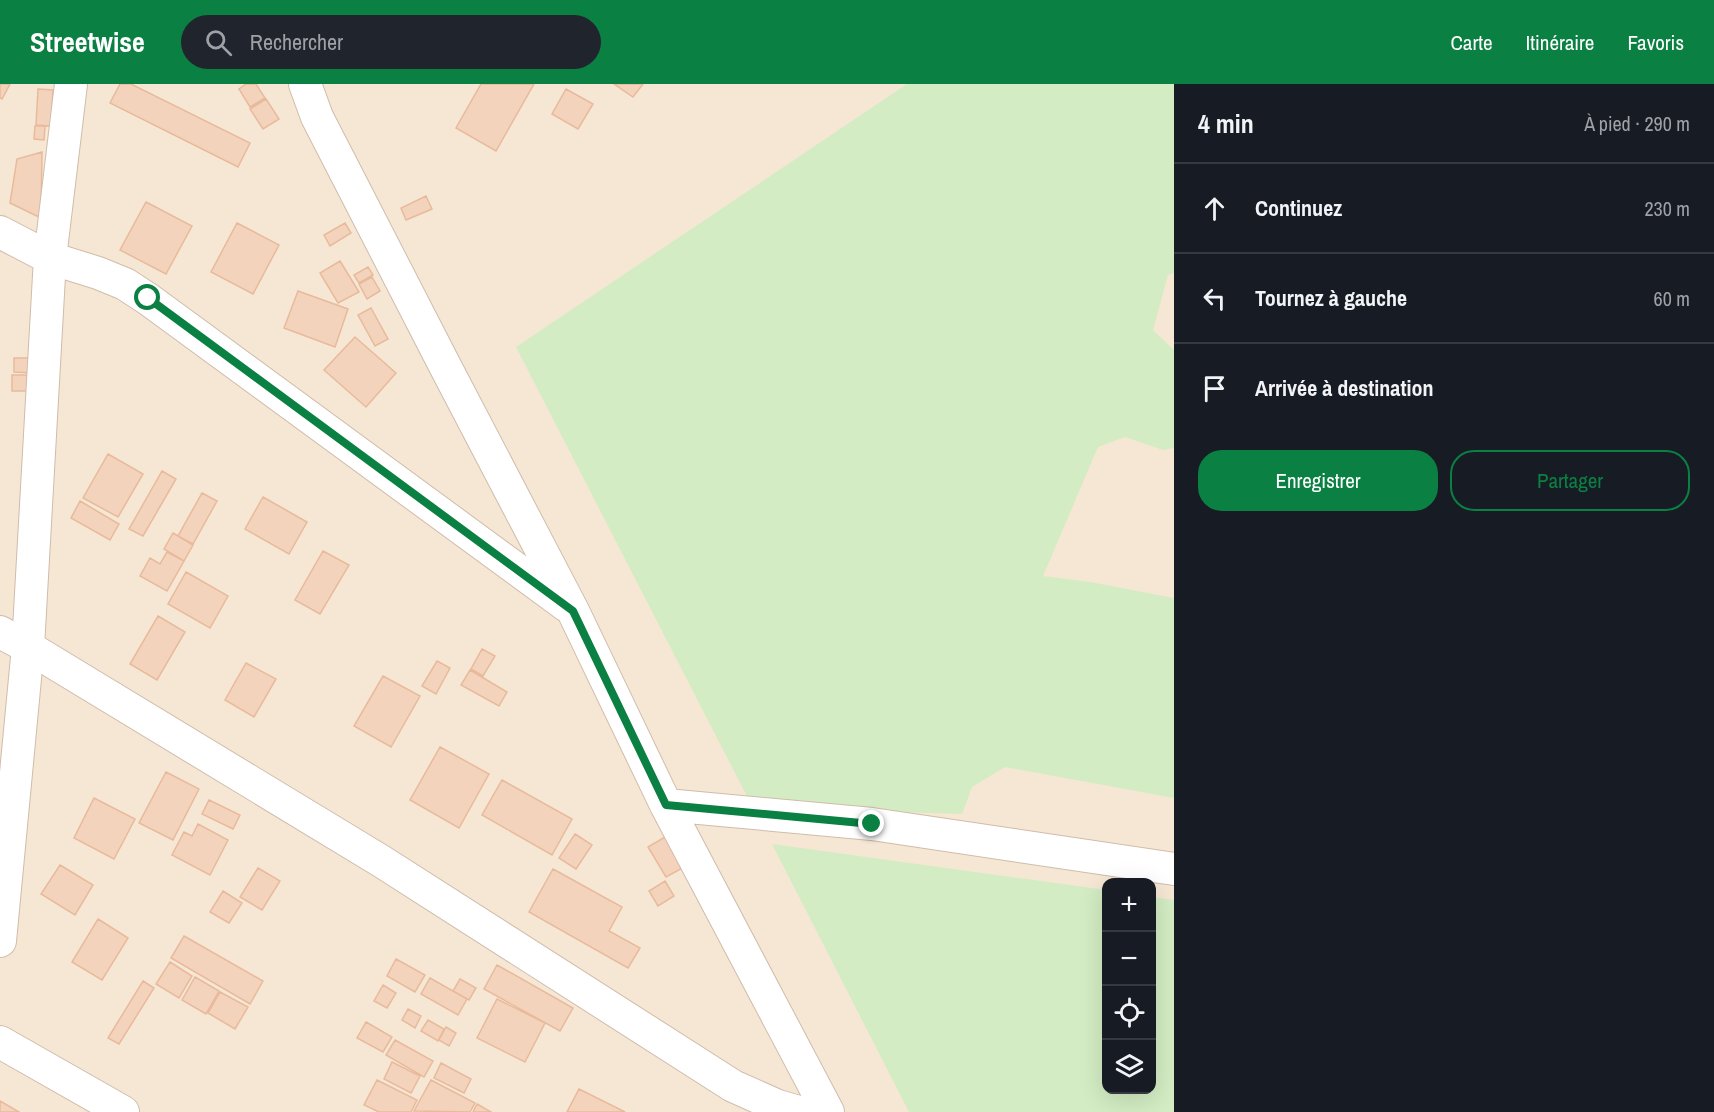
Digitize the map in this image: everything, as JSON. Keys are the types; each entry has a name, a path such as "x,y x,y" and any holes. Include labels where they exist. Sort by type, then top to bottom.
{"street":[{"path":"0,941 28,647 50,258 71,84"},
{"path":"281,84 286,92 317,117"},
{"path":"305,84 317,117 573,611 666,805 828,1112"},
{"path":"0,232 50,258 125,284 148,298 573,611"},
{"path":"0,632 381,861 733,1086 778,1106 799,1112"},
{"path":"666,805 872,824 1174,869"},
{"path":"0,1042 123,1112"}],"shaded area":[{"path":"0,84 1174,84 1174,1112 0,1112"}],"green space":[{"path":"907,84 1174,84 1174,273 1168,275 1153,330 1174,350 1174,448 1163,450 1125,437 1098,447 1043,576 1090,582 1174,598 1174,798 1005,767 972,787 962,814 753,808 516,347"},
{"path":"772,844 1102,889 1102,1094 1156,1094 1156,898 1174,900 1174,1112 909,1112"}],"building":[{"path":"0,84 10,84 2,99 0,98"},
{"path":"120,84 131,84 250,143 238,167 110,103"},
{"path":"246,84 256,84 265,98 250,107 239,89"},
{"path":"481,84 534,84 496,151 456,128"},
{"path":"614,84 643,84 633,97"},
{"path":"38,89 53,90 51,126 36,125"},
{"path":"566,89 593,104 578,129 552,114"},
{"path":"266,99 279,119 263,129 250,109"},
{"path":"35,126 45,126 44,140 34,139"},
{"path":"42,152 41,218 10,203 17,159"},
{"path":"426,196 432,209 406,220 401,208"},
{"path":"146,202 192,226 166,274 120,250"},
{"path":"237,223 279,245 253,294 211,272"},
{"path":"345,223 351,233 330,246 324,235"},
{"path":"340,261 359,292 338,303 320,273"},
{"path":"368,267 373,275 359,283 354,275"},
{"path":"372,277 380,291 367,299 359,284"},
{"path":"298,291 348,309 335,347 284,328"},
{"path":"371,308 388,339 375,346 358,315"},
{"path":"355,337 396,373 366,407 324,370"},
{"path":"14,358 32,358 32,373 14,372"},
{"path":"12,375 31,375 31,391 12,391"},
{"path":"108,454 143,474 118,517 83,498"},
{"path":"162,471 176,479 143,536 129,529"},
{"path":"202,493 217,501 193,544 178,536"},
{"path":"263,497 307,522 289,554 245,529"},
{"path":"80,501 119,524 110,540 71,518"},
{"path":"173,533 193,545 184,561 164,549"},
{"path":"323,551 349,565 320,614 295,600"},
{"path":"167,552 184,561 167,591 140,576 150,558 160,564"},
{"path":"186,572 228,596 210,628 168,604"},
{"path":"158,616 185,632 157,680 130,664"},
{"path":"482,649 495,656 483,676 471,669"},
{"path":"437,661 450,668 436,694 422,686"},
{"path":"246,663 276,679 254,717 225,700"},
{"path":"470,670 507,692 499,706 461,685"},
{"path":"383,676 420,696 391,747 354,726"},
{"path":"440,747 489,774 459,828 410,800"},
{"path":"166,772 199,789 173,840 139,823"},
{"path":"502,780 572,819 552,855 482,815"},
{"path":"94,798 135,819 114,859 74,838"},
{"path":"209,800 240,815 233,829 202,814"},
{"path":"198,824 228,840 210,875 172,855 184,832 192,836"},
{"path":"575,834 592,845 576,869 559,858"},
{"path":"670,834 688,865 666,877 648,847"},
{"path":"60,865 93,885 75,915 41,894"},
{"path":"258,868 280,881 262,910 240,897"},
{"path":"553,869 622,907 609,931 640,948 628,968 529,912"},
{"path":"665,881 674,896 658,906 649,891"},
{"path":"223,891 242,903 229,923 210,912"},
{"path":"98,919 128,938 102,980 72,962"},
{"path":"184,936 263,981 250,1004 171,958"},
{"path":"396,959 425,975 415,992 387,976"},
{"path":"170,962 192,976 179,998 156,984"},
{"path":"497,965 573,1008 560,1031 484,989"},
{"path":"195,977 219,991 206,1014 182,1000"},
{"path":"430,978 467,999 458,1015 421,994"},
{"path":"460,979 476,988 469,1000 453,991"},
{"path":"143,981 154,988 119,1044 108,1038"},
{"path":"383,985 396,993 387,1008 374,1001"},
{"path":"220,992 248,1007 235,1029 208,1013"},
{"path":"497,999 545,1023 525,1062 477,1038"},
{"path":"408,1009 421,1016 415,1028 402,1020"},
{"path":"428,1020 444,1029 438,1041 421,1031"},
{"path":"366,1022 392,1037 383,1052 357,1038"},
{"path":"446,1027 456,1033 449,1046 439,1040"},
{"path":"395,1040 433,1061 424,1077 386,1055"},
{"path":"392,1062 420,1076 411,1093 384,1079"},
{"path":"441,1063 471,1079 464,1093 434,1078"},
{"path":"377,1080 417,1100 411,1112 379,1112 364,1105"},
{"path":"431,1080 475,1103 470,1112 414,1111"},
{"path":"579,1089 625,1112 567,1112"},
{"path":"0,1101 19,1112 0,1112"},
{"path":"477,1104 491,1112 473,1112"}],"route":[{"path":"148,298 573,611 666,805 872,824"}]}
